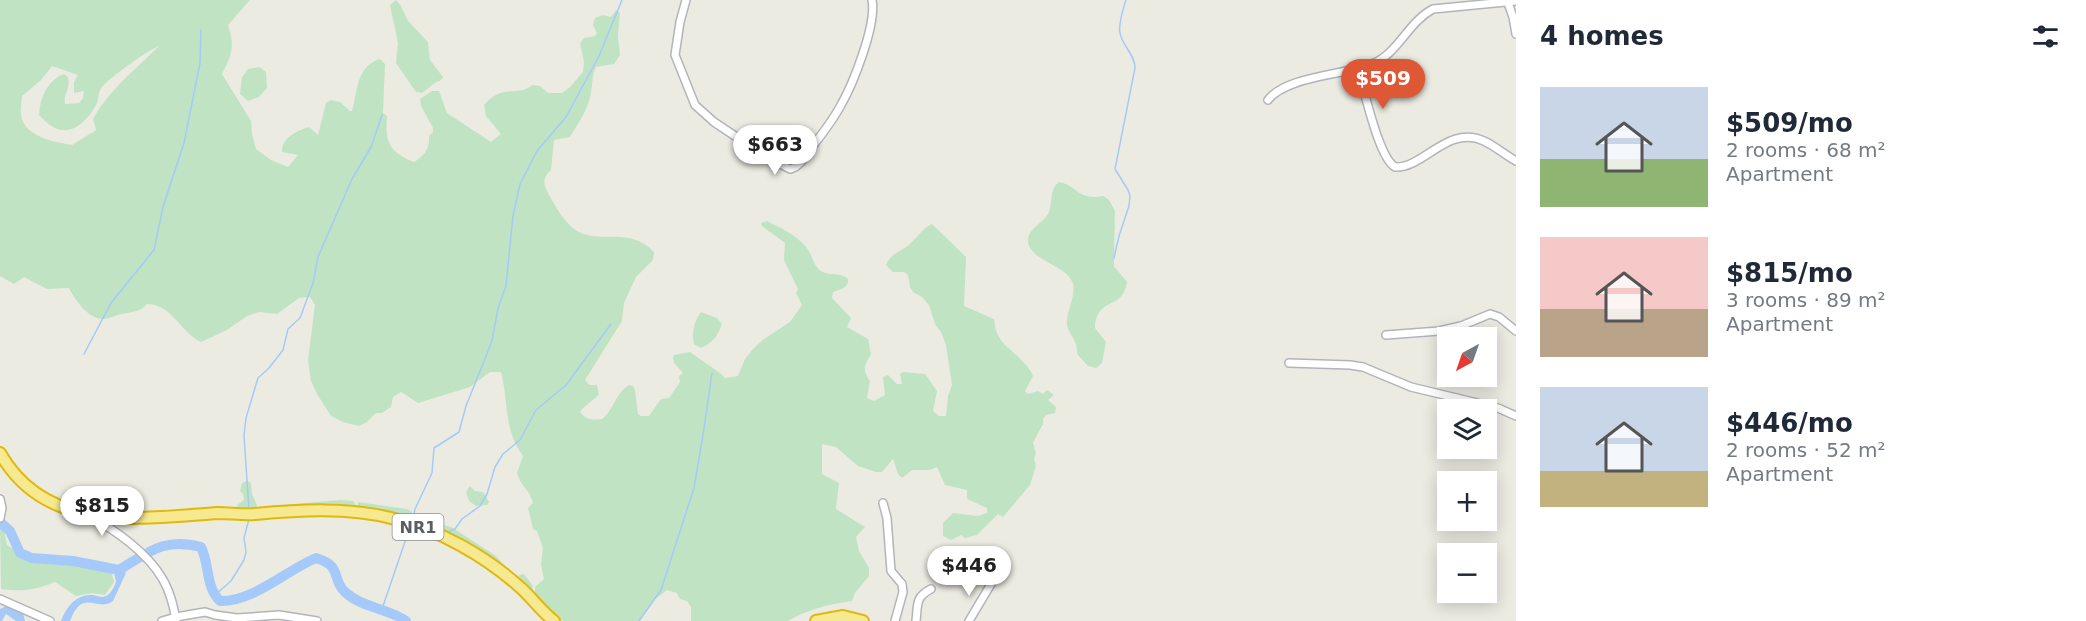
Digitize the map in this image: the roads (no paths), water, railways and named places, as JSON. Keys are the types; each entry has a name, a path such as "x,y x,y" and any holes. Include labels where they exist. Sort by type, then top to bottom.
{"highway":[{"name":"NR1","path":"0,453 15,474 35,493 50,502 79,513 123,519 319,510 369,513 394,518 459,545 494,566 524,590 554,621"},
{"path":"816,621 843,616 863,621"}],"street":[{"path":"686,0 675,55 696,105 714,122 765,156 790,168 797,166 807,154 843,103 872,25 873,0"},
{"path":"1507,1 1516,34"},
{"path":"1268,100 1272,94 1299,82 1373,64 1392,51 1411,26 1433,9 1516,1"},
{"path":"1357,68 1381,147 1387,160 1395,168 1410,165 1445,143 1469,138 1483,140 1516,161"},
{"path":"1386,335 1450,329 1490,314 1499,317 1516,331"},
{"path":"1290,363 1350,364 1363,367 1411,387 1498,408 1516,416"},
{"path":"0,501 0,517"},
{"path":"883,503 891,571 902,584 903,592 896,621"},
{"path":"79,513 106,525 134,546 162,578 172,600 176,619"},
{"path":"969,621 991,584"},
{"path":"916,621 919,599 922,593 931,589"},
{"path":"2,602 50,621"},
{"path":"162,621 205,612 237,618 279,615 317,621"}],"water":[{"path":"119,570 126,573 113,601 107,604 85,603 75,611 70,621 61,621 66,610 77,599 87,595 103,597 108,595 116,582 114,572"},
{"path":"6,606 23,613 25,621 16,621 6,614 0,621 0,609"}],"waterway":[{"path":"413,520 415,509 432,473 434,448 459,432 466,406 492,341 498,308 506,286 513,216 520,184 537,151 566,117 599,56 622,0"},
{"path":"1114,258 1130,196 1115,169 1135,68 1133,58 1120,33 1120,21 1126,0"},
{"path":"84,354 111,303 154,250 163,207 184,143 200,63 201,30"},
{"path":"249,511 244,435 246,418 258,378 283,350 288,329 300,318 313,283 318,257 352,179 371,147 382,115"},
{"path":"415,518 448,532 455,529 462,519 480,506 487,494 495,467 503,454 520,440 536,410 566,385 611,324"},
{"path":"639,621 661,590 694,488 712,373"},
{"path":"215,595 231,581 244,560 246,552 244,538 249,519"},
{"path":"0,522 10,531 20,553 32,558 73,561 119,570 148,552 167,545 188,544 201,547 212,589 220,601 232,600 257,591 316,558 330,565 341,587 352,597 406,621"},
{"path":"382,609 409,530"}]}
